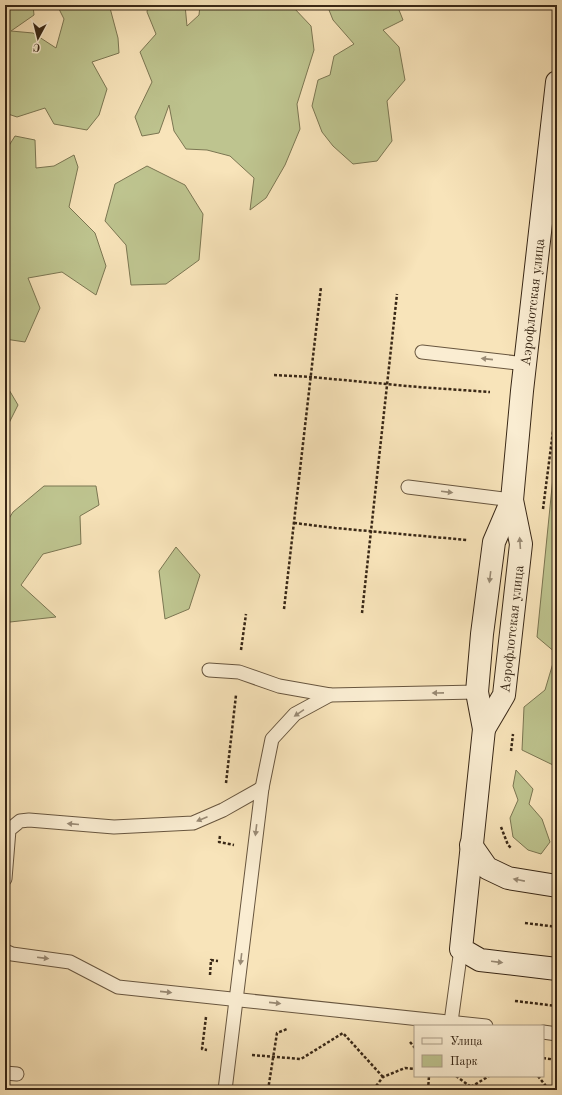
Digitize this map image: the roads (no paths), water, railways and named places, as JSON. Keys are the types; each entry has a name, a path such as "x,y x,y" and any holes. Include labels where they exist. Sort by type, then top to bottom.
{"main road":[{"name":"Аэрофлотская улица","path":"461,949 484,729 477,692 482,634 494,542 512,500 557,82"},
{"name":"Аэрофлотская улица","path":"484,729 504,694 521,544 512,500"},
{"path":"471,845 487,868 508,878 557,886"},
{"path":"461,949 480,960 557,969"}],"lane":[{"path":"422,352 526,364"},
{"path":"408,487 512,500"},
{"path":"209,670 239,672 279,686 330,694 477,692"},
{"path":"224,1090 262,788 272,739 295,714 330,694"},
{"path":"5,879 9,830 20,821 35,820 114,827 193,823 223,810 262,788"},
{"path":"451,1022 461,949"},
{"path":"5,951 12,954 70,962 118,987 477,1025"},
{"path":"544,1032 557,1034"}]}
